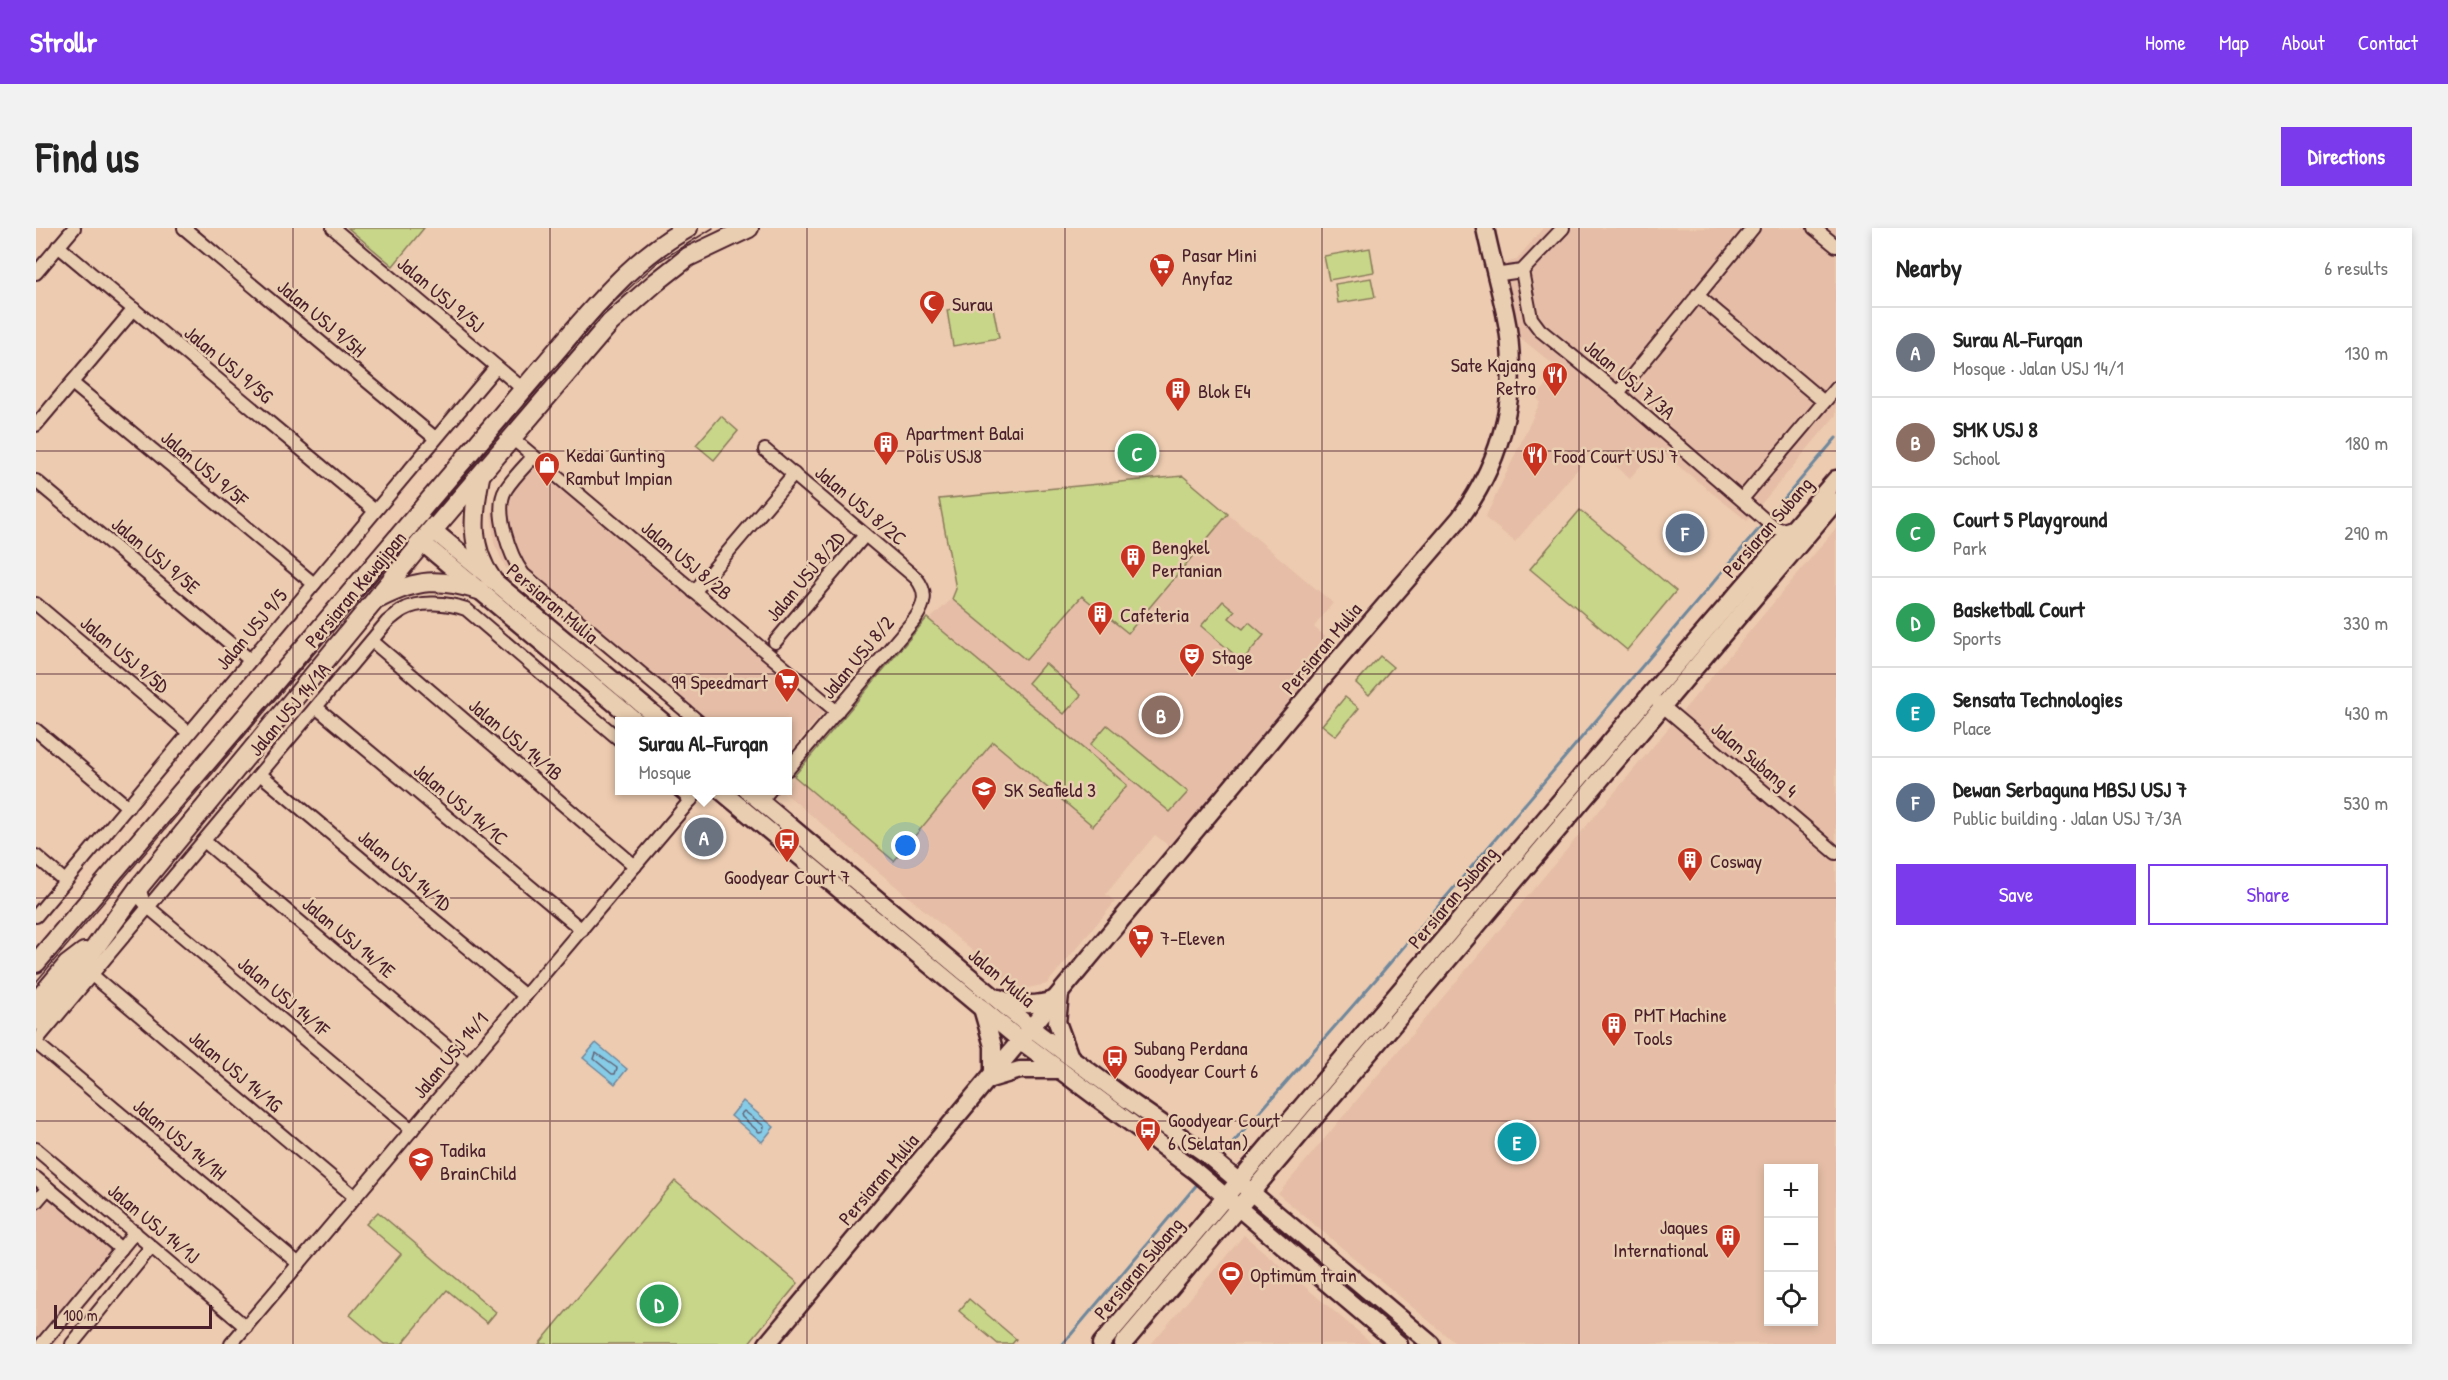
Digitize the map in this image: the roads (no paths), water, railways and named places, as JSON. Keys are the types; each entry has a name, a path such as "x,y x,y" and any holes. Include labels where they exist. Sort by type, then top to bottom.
{"main road":[{"name":"Persiaran Kewajipan","path":"36,963 618,280 657,247 688,228"},
{"name":"Persiaran Kewajipan","path":"36,1022 73,978 139,887 375,600 610,323 688,257 749,228"},
{"name":"Persiaran Kewajipan","path":"298,654 338,595 419,494 460,450 510,405"},
{"path":"375,600 405,586 438,581 485,585 475,536 474,506 480,475"},
{"path":"36,946 59,937"},
{"path":"36,1002 67,965 98,942"}],"street":[{"path":"36,273 74,228"},
{"name":"Jalan USJ 9/5J","path":"333,228 523,389"},
{"name":"Persiaran Mulia","path":"767,1344 1476,497 1496,455 1510,392 1511,373 1507,323 1494,275 1485,228"},
{"path":"1494,275 1522,271 1563,228"},
{"path":"1618,393 1753,228"},
{"path":"1814,228 1836,246"},
{"name":"Jalan USJ 9/5H","path":"192,230 435,438"},
{"name":"Jalan USJ 9/5G","path":"58,246 375,511"},
{"name":"Jalan USJ 7/3A","path":"1522,271 1531,318 1540,330 1618,393 1772,526"},
{"path":"1697,295 1824,402"},
{"path":"36,425 134,309"},
{"name":"Jalan USJ 9/5","path":"36,916 496,367"},
{"name":"Jalan USJ 9/5F","path":"72,383 314,584"},
{"path":"1742,499 1836,388"},
{"name":"Jalan USJ 8/2B","path":"512,438 837,712"},
{"name":"Jalan USJ 8/2C","path":"765,450 916,578 925,595"},
{"path":"533,456 504,491 501,505 508,546 516,564 523,574 693,717"},
{"path":"694,592 794,474"},
{"name":"Persiaran Subang","path":"1656,700 1768,559 1836,479"},
{"name":"Jalan USJ 9/5E","path":"36,481 250,660"},
{"name":"Persiaran Subang","path":"1101,1344 1656,700 1836,501"},
{"name":"Persiaran Mulia","path":"411,523 485,585 631,717"},
{"path":"1772,526 1782,530 1797,525"},
{"path":"1768,559 1776,543 1776,535 1772,526"},
{"name":"Jalan USJ 8/2D","path":"775,642 865,535"},
{"name":"Persiaran Mulia","path":"485,585 657,717"},
{"name":"Jalan USJ 8/2","path":"792,764 915,619 924,603 925,595"},
{"name":"Jalan USJ 9/5D","path":"36,604 189,733"},
{"name":"Jalan USJ 14/1A","path":"36,1042 387,622 402,610 414,605 456,605 466,609 615,736"},
{"name":"Jalan USJ 14/1B","path":"372,641 635,866"},
{"name":"Jalan Subang 4","path":"1656,700 1836,853"},
{"name":"Jalan USJ 14/1C","path":"316,707 582,930"},
{"path":"36,730 128,807"},
{"name":"Jalan USJ 14/1D","path":"260,774 525,996"},
{"path":"685,795 691,800"},
{"name":"Jalan USJ 14/1","path":"231,1344 695,795"},
{"path":"726,795 985,1000 1025,1005 1045,1003 1058,997 1057,1022 1066,1064 1399,1344"},
{"name":"Jalan Mulia","path":"765,796 985,1000 1026,1034 1066,1064 1206,1154 1431,1344"},
{"name":"Jalan USJ 14/1E","path":"204,841 468,1064"},
{"path":"36,856 65,881"},
{"name":"Jalan USJ 14/1F","path":"139,887 143,901 148,907 412,1130"},
{"name":"Jalan USJ 14/1G","path":"92,975 355,1197"},
{"path":"985,1000 993,1046 991,1077 1020,1070 1066,1064"},
{"name":"Jalan USJ 14/1H","path":"36,1042 298,1264"},
{"name":"Jalan USJ 14/1J","path":"36,1149 246,1327"},
{"path":"36,1178 121,1250"},
{"path":"36,1202 48,1188"},
{"name":"Persiaran Subang","path":"1123,1344 1226,1198"},
{"path":"42,1344 135,1232"},
{"path":"72,1344 152,1247"}],"water":[{"path":"596,1043 627,1069 615,1084 583,1058"},
{"path":"743,1101 774,1127 762,1142 731,1116"}],"waterway":[{"path":"1767,519 1836,438"},
{"path":"1219,1159 1384,970 1763,524"},
{"path":"1063,1344 1199,1182"}],"tram line":[{"path":"36,982 603,312 658,262 713,228"}],"place":[{"name":"Pasar Mini Anyfaz","path":"1162,289"},
{"name":"Surau","path":"932,326"},
{"name":"Sate Kajang Retro","path":"1555,398"},
{"name":"Blok E4","path":"1178,413"},
{"name":"Court 5 Playground","path":"1137,453"},
{"name":"Apartment Balai Polis USJ8","path":"886,467"},
{"name":"Food Court USJ 7","path":"1535,478"},
{"name":"Kedai Gunting Rambut Impian","path":"547,488"},
{"name":"Dewan Serbaguna MBSJ USJ 7","path":"1685,533"},
{"name":"Bengkel Pertanian","path":"1133,580"},
{"name":"Cafeteria","path":"1100,637"},
{"name":"Stage","path":"1192,679"},
{"name":"99 Speedmart","path":"787,704"},
{"name":"SMK USJ 8","path":"1161,715"},
{"name":"SK Seafield 3","path":"984,812"},
{"name":"Surau Al-Furqan","path":"704,837"},
{"name":"Goodyear Court 7","path":"787,864"},
{"name":"Cosway","path":"1690,883"},
{"name":"7-Eleven","path":"1141,960"},
{"name":"PMT Machine Tools","path":"1614,1048"},
{"name":"Subang Perdana Goodyear Court 6","path":"1115,1081"},
{"name":"Sensata Technologies","path":"1517,1142"},
{"name":"Goodyear Court 6 (Selatan)","path":"1148,1153"},
{"name":"Tadika BrainChild","path":"421,1183"},
{"name":"Jaques International","path":"1728,1260"},
{"name":"Optimum train","path":"1231,1297"},
{"name":"Basketball Court","path":"659,1304"}]}
